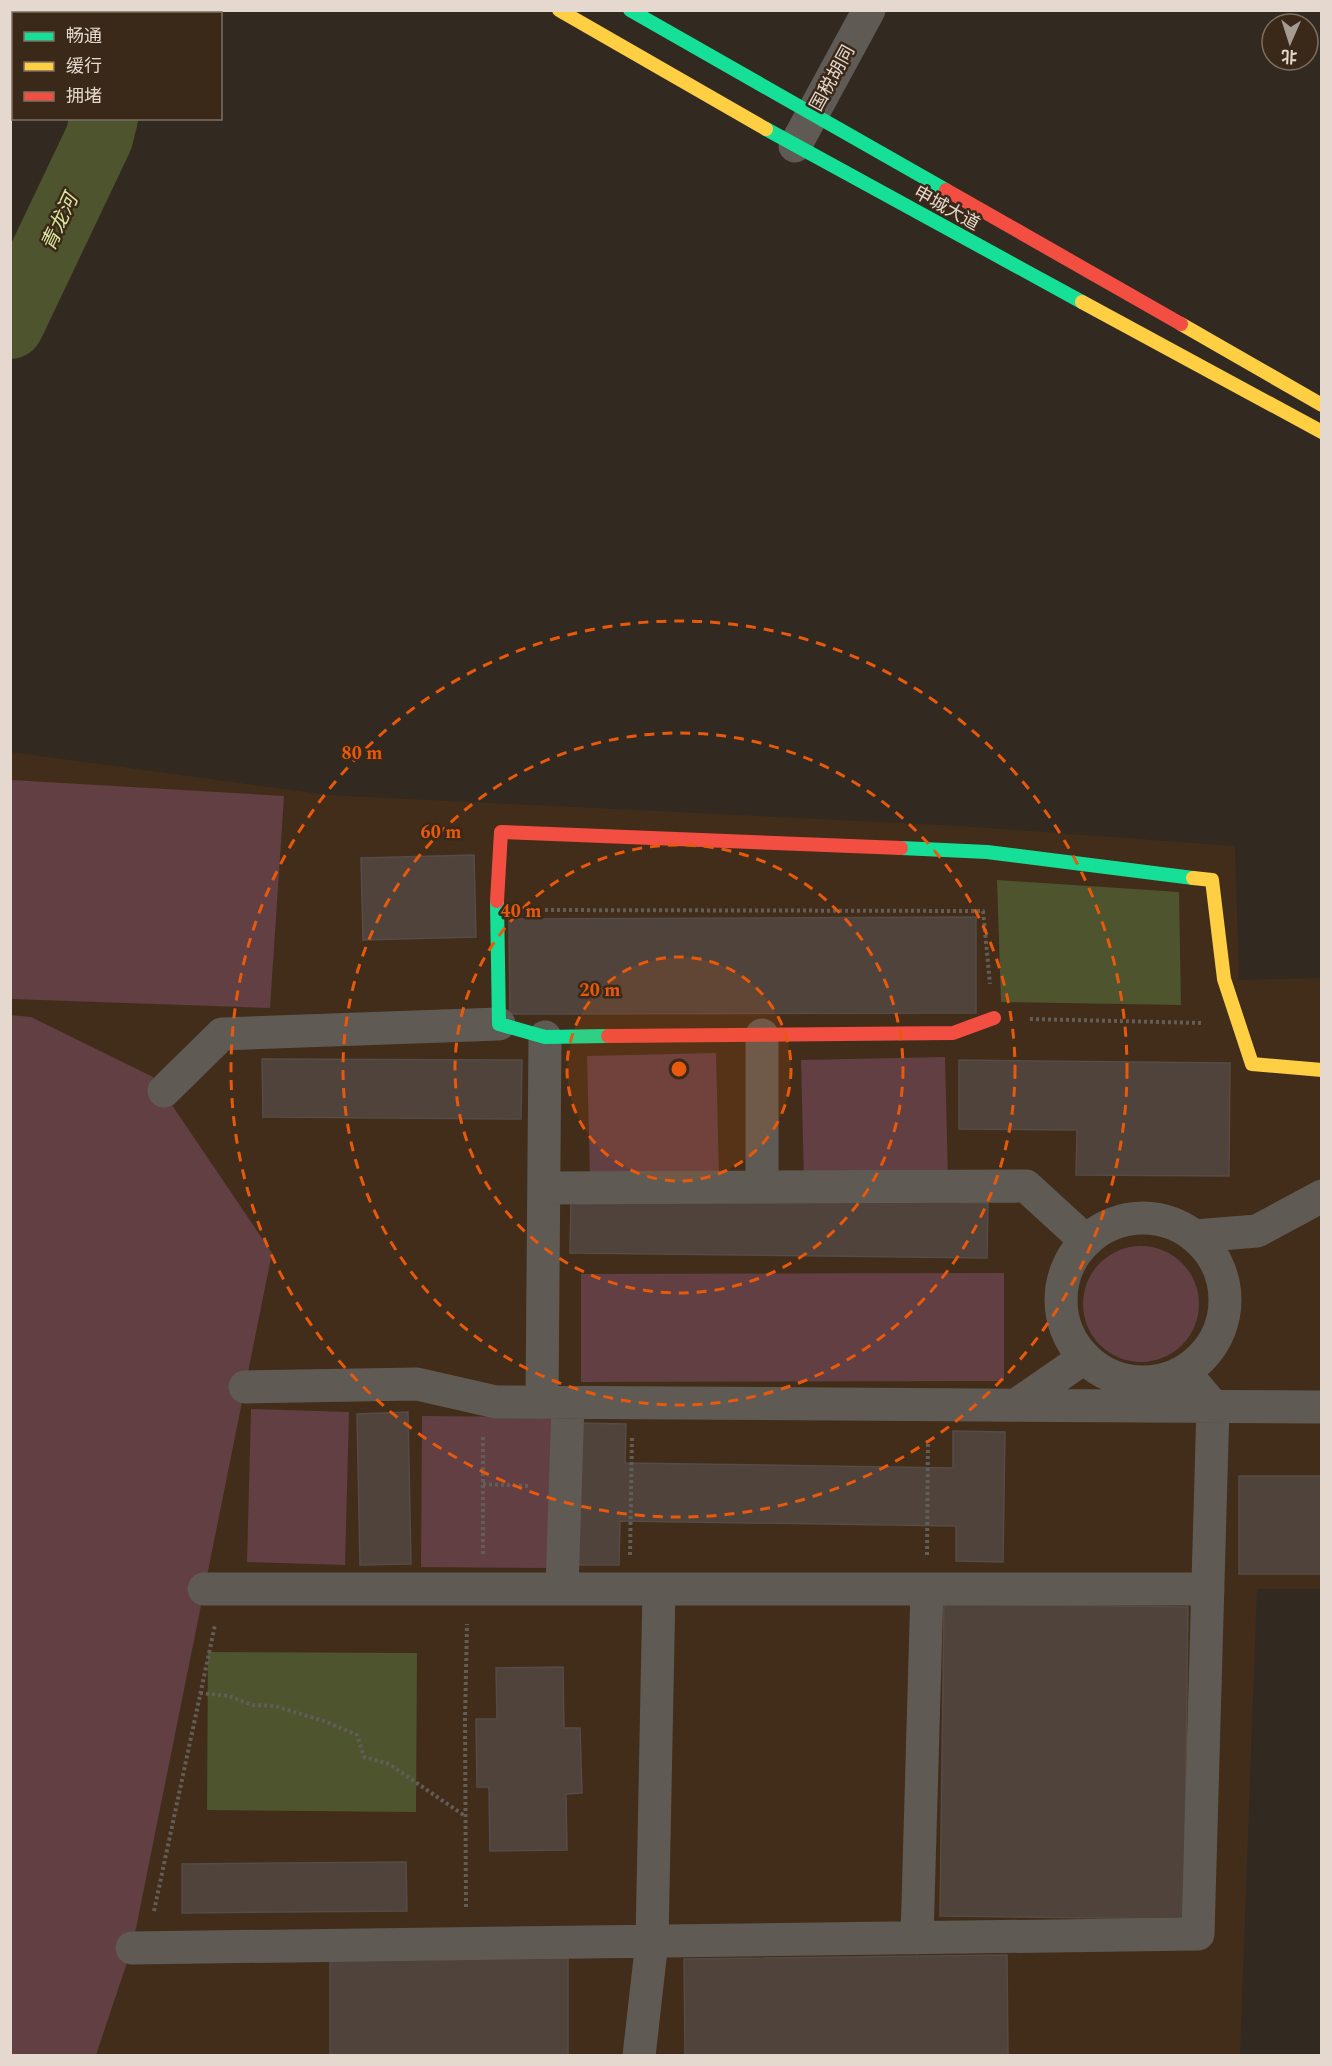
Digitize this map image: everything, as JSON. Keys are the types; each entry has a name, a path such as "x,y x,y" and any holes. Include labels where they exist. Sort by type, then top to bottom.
{"main road":[{"name":"申城大道","path":"559,10 795,146 1322,432"},
{"path":"630,10 812,116 1322,405"},
{"path":"994,1018 953,1033 544,1037 499,1024 497,910 501,832 987,852 1212,880 1224,979 1252,1064 1322,1070"}],"street":[{"name":"国税胡同","path":"795,146 869,10"},
{"path":"164,1091 222,1034 499,1024"},
{"path":"762,1035 762,1187"},
{"path":"544,1037 543,1188 555,1402 565,1487 562,1589"},
{"path":"543,1188 1026,1186 1085,1240"},
{"path":"1195,1236 1257,1231 1322,1196"},
{"path":"1131,1217 1160,1218 1187,1229 1208,1248 1222,1273 1227,1301 1221,1330 1206,1354 1184,1372 1156,1382 1131,1381 1106,1373 1084,1358 1069,1337 1061,1312 1061,1286 1070,1261 1085,1240 1106,1225 1131,1217"},
{"path":"1016,1405 1084,1358"},
{"path":"139,1948 1198,1934 1213,1406 1184,1372"},
{"path":"245,1387 417,1384 496,1402 1322,1407"},
{"path":"214,1589 1208,1589"},
{"path":"639,2055 652,1941 644,1589"},
{"path":"917,1938 927,1589"}],"path":[{"path":"497,910 983,911 994,1018 1239,1024"},
{"path":"466,1944 466,1816 475,1589 483,1484 483,1399"},
{"path":"633,1403 644,1589"},
{"path":"927,1589 928,1405"},
{"path":"483,1484 565,1487"},
{"path":"139,1948 200,1693 214,1589"},
{"path":"200,1693 229,1696 252,1705 275,1706 324,1721 357,1735 364,1757 389,1764 466,1816"}],"shaded area":[{"path":"11,752 328,795 961,826 1235,846 1239,980 1322,978 1321,1589 1257,1589 1240,2055 11,2056"},
{"path":"11,780 284,796 270,1008 11,999"},
{"path":"997,880 1179,892 1181,1005 1001,1002"},
{"path":"10,1015 31,1017 153,1077 272,1253 132,1948 96,2055 11,2055"},
{"path":"716,1053 719,1175 590,1178 587,1056"},
{"path":"945,1057 948,1179 804,1181 801,1060"},
{"path":"1141,1246 1163,1250 1182,1263 1195,1282 1199,1304 1195,1326 1182,1345 1163,1358 1141,1362 1119,1358 1100,1345 1087,1326 1083,1304 1087,1282 1100,1263 1119,1250"},
{"path":"1004,1273 1004,1381 581,1382 581,1274"},
{"path":"251,1409 349,1412 345,1565 247,1562"},
{"path":"422,1416 557,1417 556,1568 421,1567"},
{"path":"208,1652 417,1653 416,1812 207,1810"}],"building":[{"path":"474,855 476,937 363,940 361,858"},
{"path":"976,917 976,1013 510,1014 509,919"},
{"path":"262,1059 522,1060 521,1119 263,1117"},
{"path":"959,1060 1230,1063 1229,1176 1076,1175 1077,1130 959,1129"},
{"path":"571,1197 988,1203 987,1258 570,1253"},
{"path":"408,1412 411,1564 360,1565 357,1414"},
{"path":"575,1423 626,1424 625,1463 953,1468 953,1431 1005,1432 1003,1562 956,1561 956,1526 620,1521 619,1565 572,1565"},
{"path":"1239,1476 1322,1476 1322,1574 1239,1574"},
{"path":"944,1604 1188,1607 1184,1919 940,1916"},
{"path":"563,1667 564,1728 580,1728 582,1793 566,1794 567,1850 490,1851 489,1787 477,1787 476,1719 497,1719 496,1668"},
{"path":"406,1862 407,1911 182,1913 182,1864"},
{"path":"330,1955 568,1955 568,2056 330,2056"},
{"path":"1007,1955 1008,2056 685,2056 684,1959"}],"waterway":[{"name":"青龙河","path":"10,325 99,138 104,120"}],"traffic: fast":[{"path":"630,10 946,190"},
{"path":"766,129 1082,302"},
{"path":"901,848 987,852 1193,878"},
{"path":"497,901 499,1024 545,1037 608,1036"}],"traffic: slow":[{"path":"559,10 766,129"},
{"path":"1082,302 1322,432"},
{"path":"1181,324 1322,405"},
{"path":"1193,878 1212,880 1224,979 1252,1064 1322,1070"}],"traffic: jam":[{"path":"946,190 1181,324"},
{"path":"497,901 501,832 901,848"},
{"path":"608,1036 953,1033 994,1018"}]}
